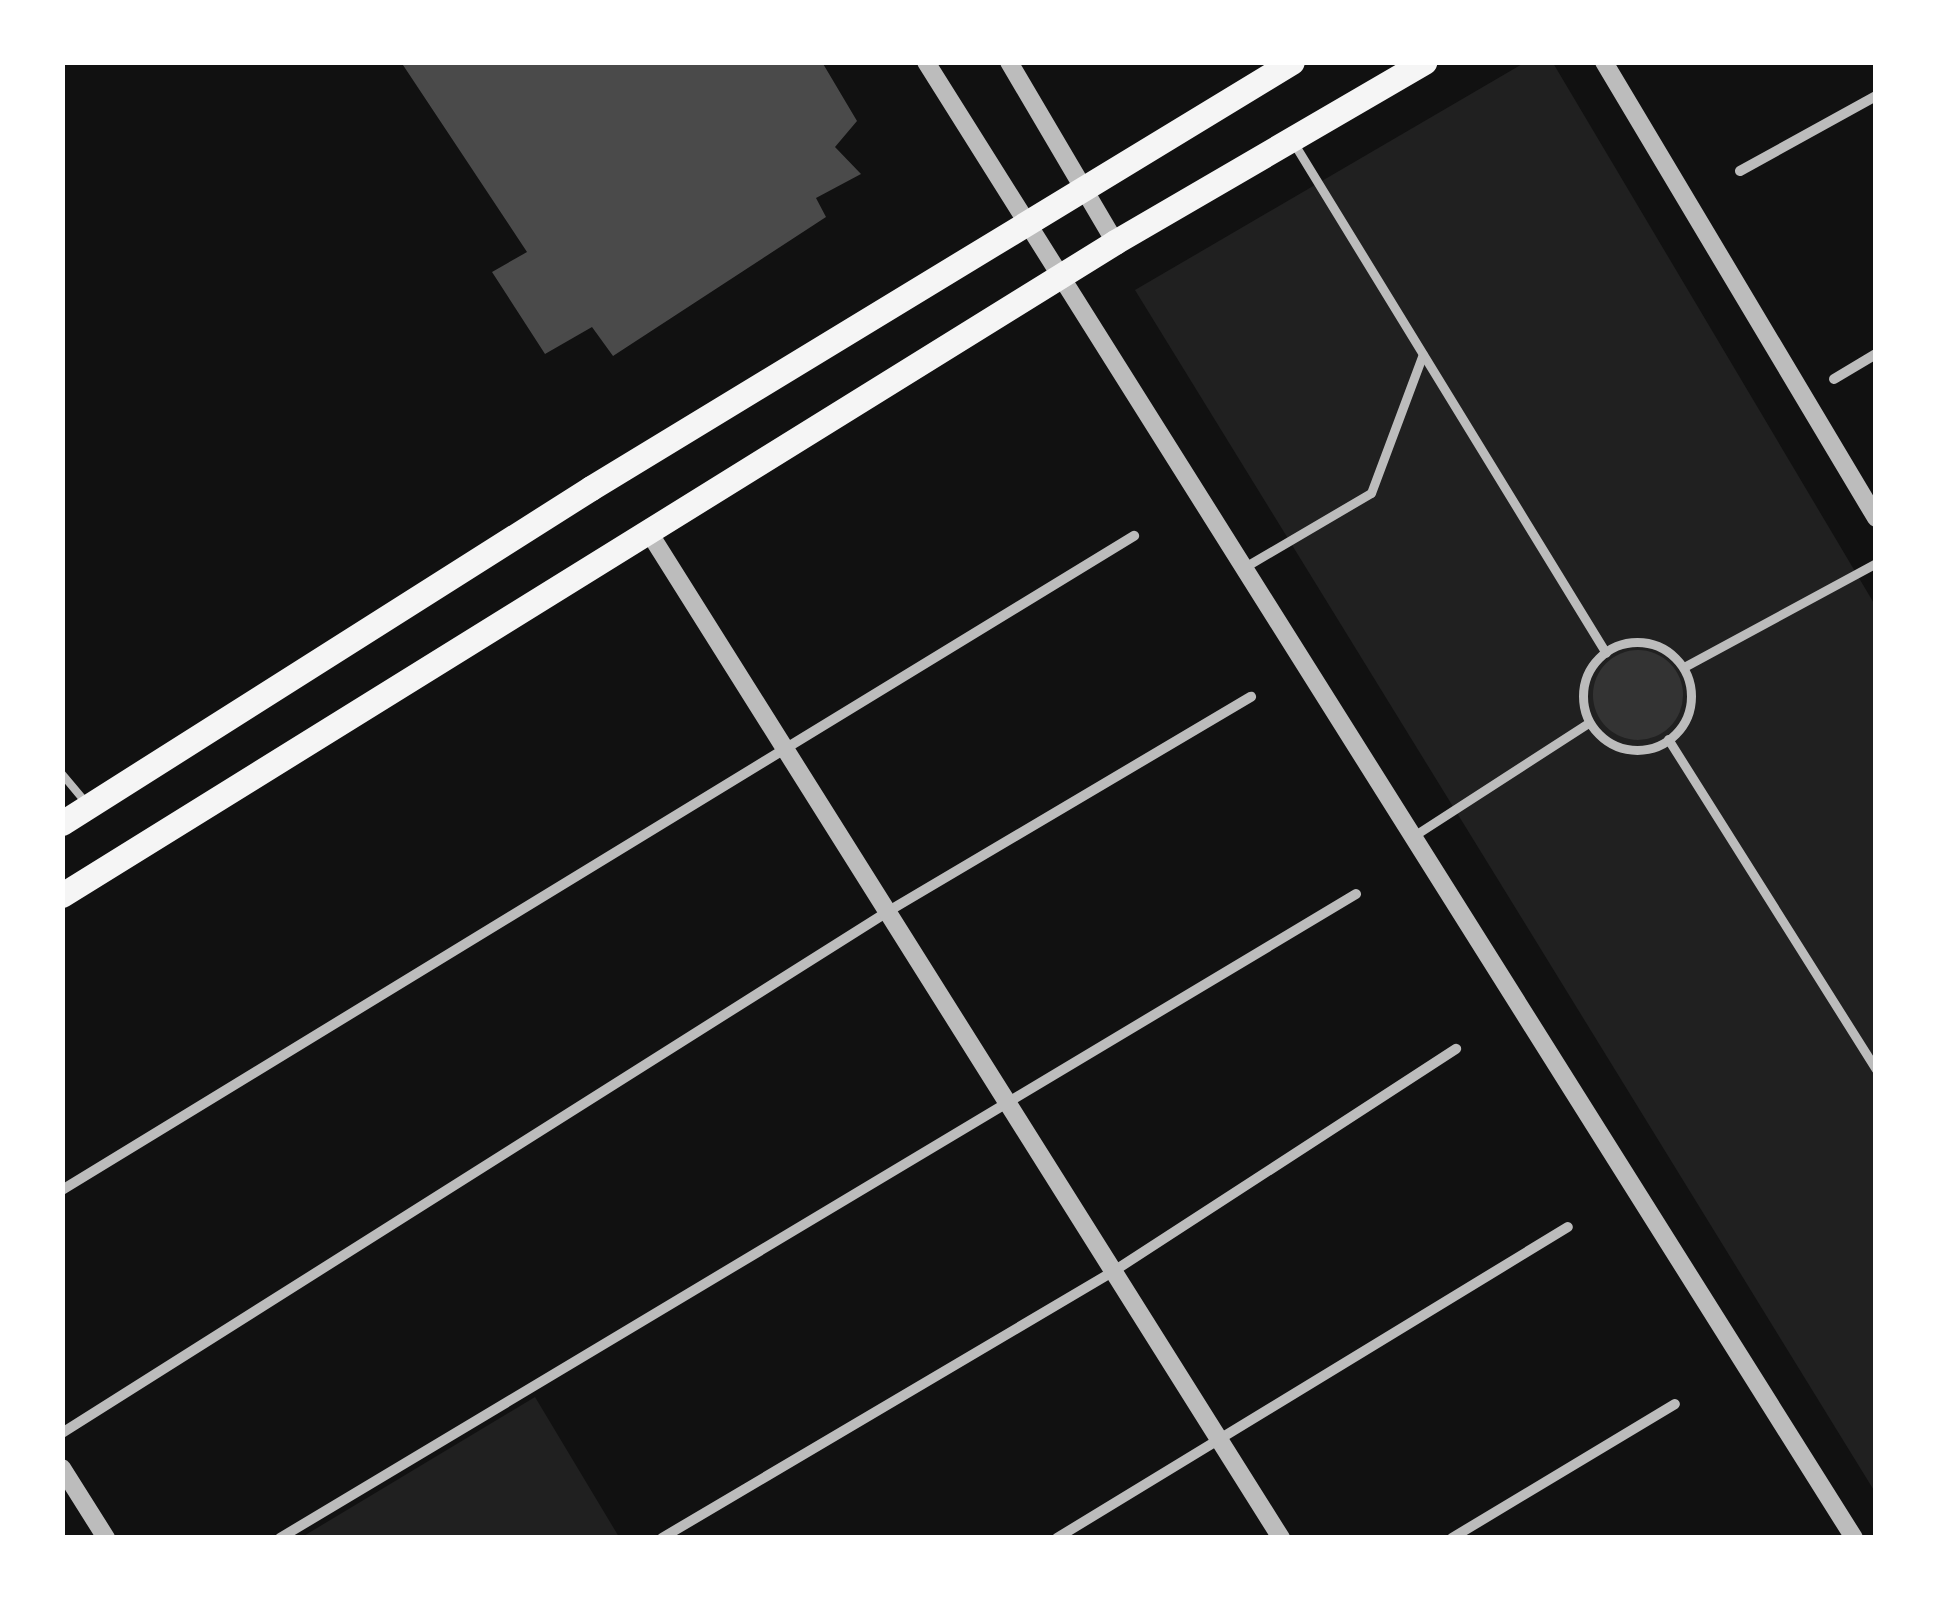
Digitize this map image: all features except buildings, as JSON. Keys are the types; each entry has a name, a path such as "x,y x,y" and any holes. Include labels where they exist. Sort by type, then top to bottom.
{"main road":[{"path":"62,822 1292,62"},
{"path":"62,895 1116,242 1424,62"}],"street":[{"path":"926,62 1854,1538"},
{"path":"1008,62 1116,242"},
{"path":"1604,62 1876,518"},
{"path":"1740,171 1876,96"},
{"path":"1292,139 1606,653"},
{"path":"1243,568 1370,493 1422,354"},
{"path":"1834,379 1876,354"},
{"path":"650,534 1281,1538"},
{"path":"62,1190 1134,536"},
{"path":"1684,667 1876,564"},
{"path":"1657,645 1684,667 1690,707 1668,739 1629,748 1588,722 1586,682 1606,653 1657,645"},
{"path":"62,1433 887,912 1251,697"},
{"path":"1412,837 1588,722"},
{"path":"1668,739 1876,1070"},
{"path":"280,1538 1356,894"},
{"path":"662,1538 1114,1271 1456,1049"},
{"path":"1057,1538 1568,1227"},
{"path":"1452,1538 1675,1404"},
{"path":"62,1468 106,1538"}],"lane":[{"path":"62,774 89,806"}],"shaded area":[{"path":"1524,63 1553,63 1875,605 1875,1492 1135,290"},
{"path":"1638,650 1670,663 1683,695 1670,727 1638,740 1606,727 1593,695 1606,663"},
{"path":"535,1397 619,1537 302,1537"}]}
